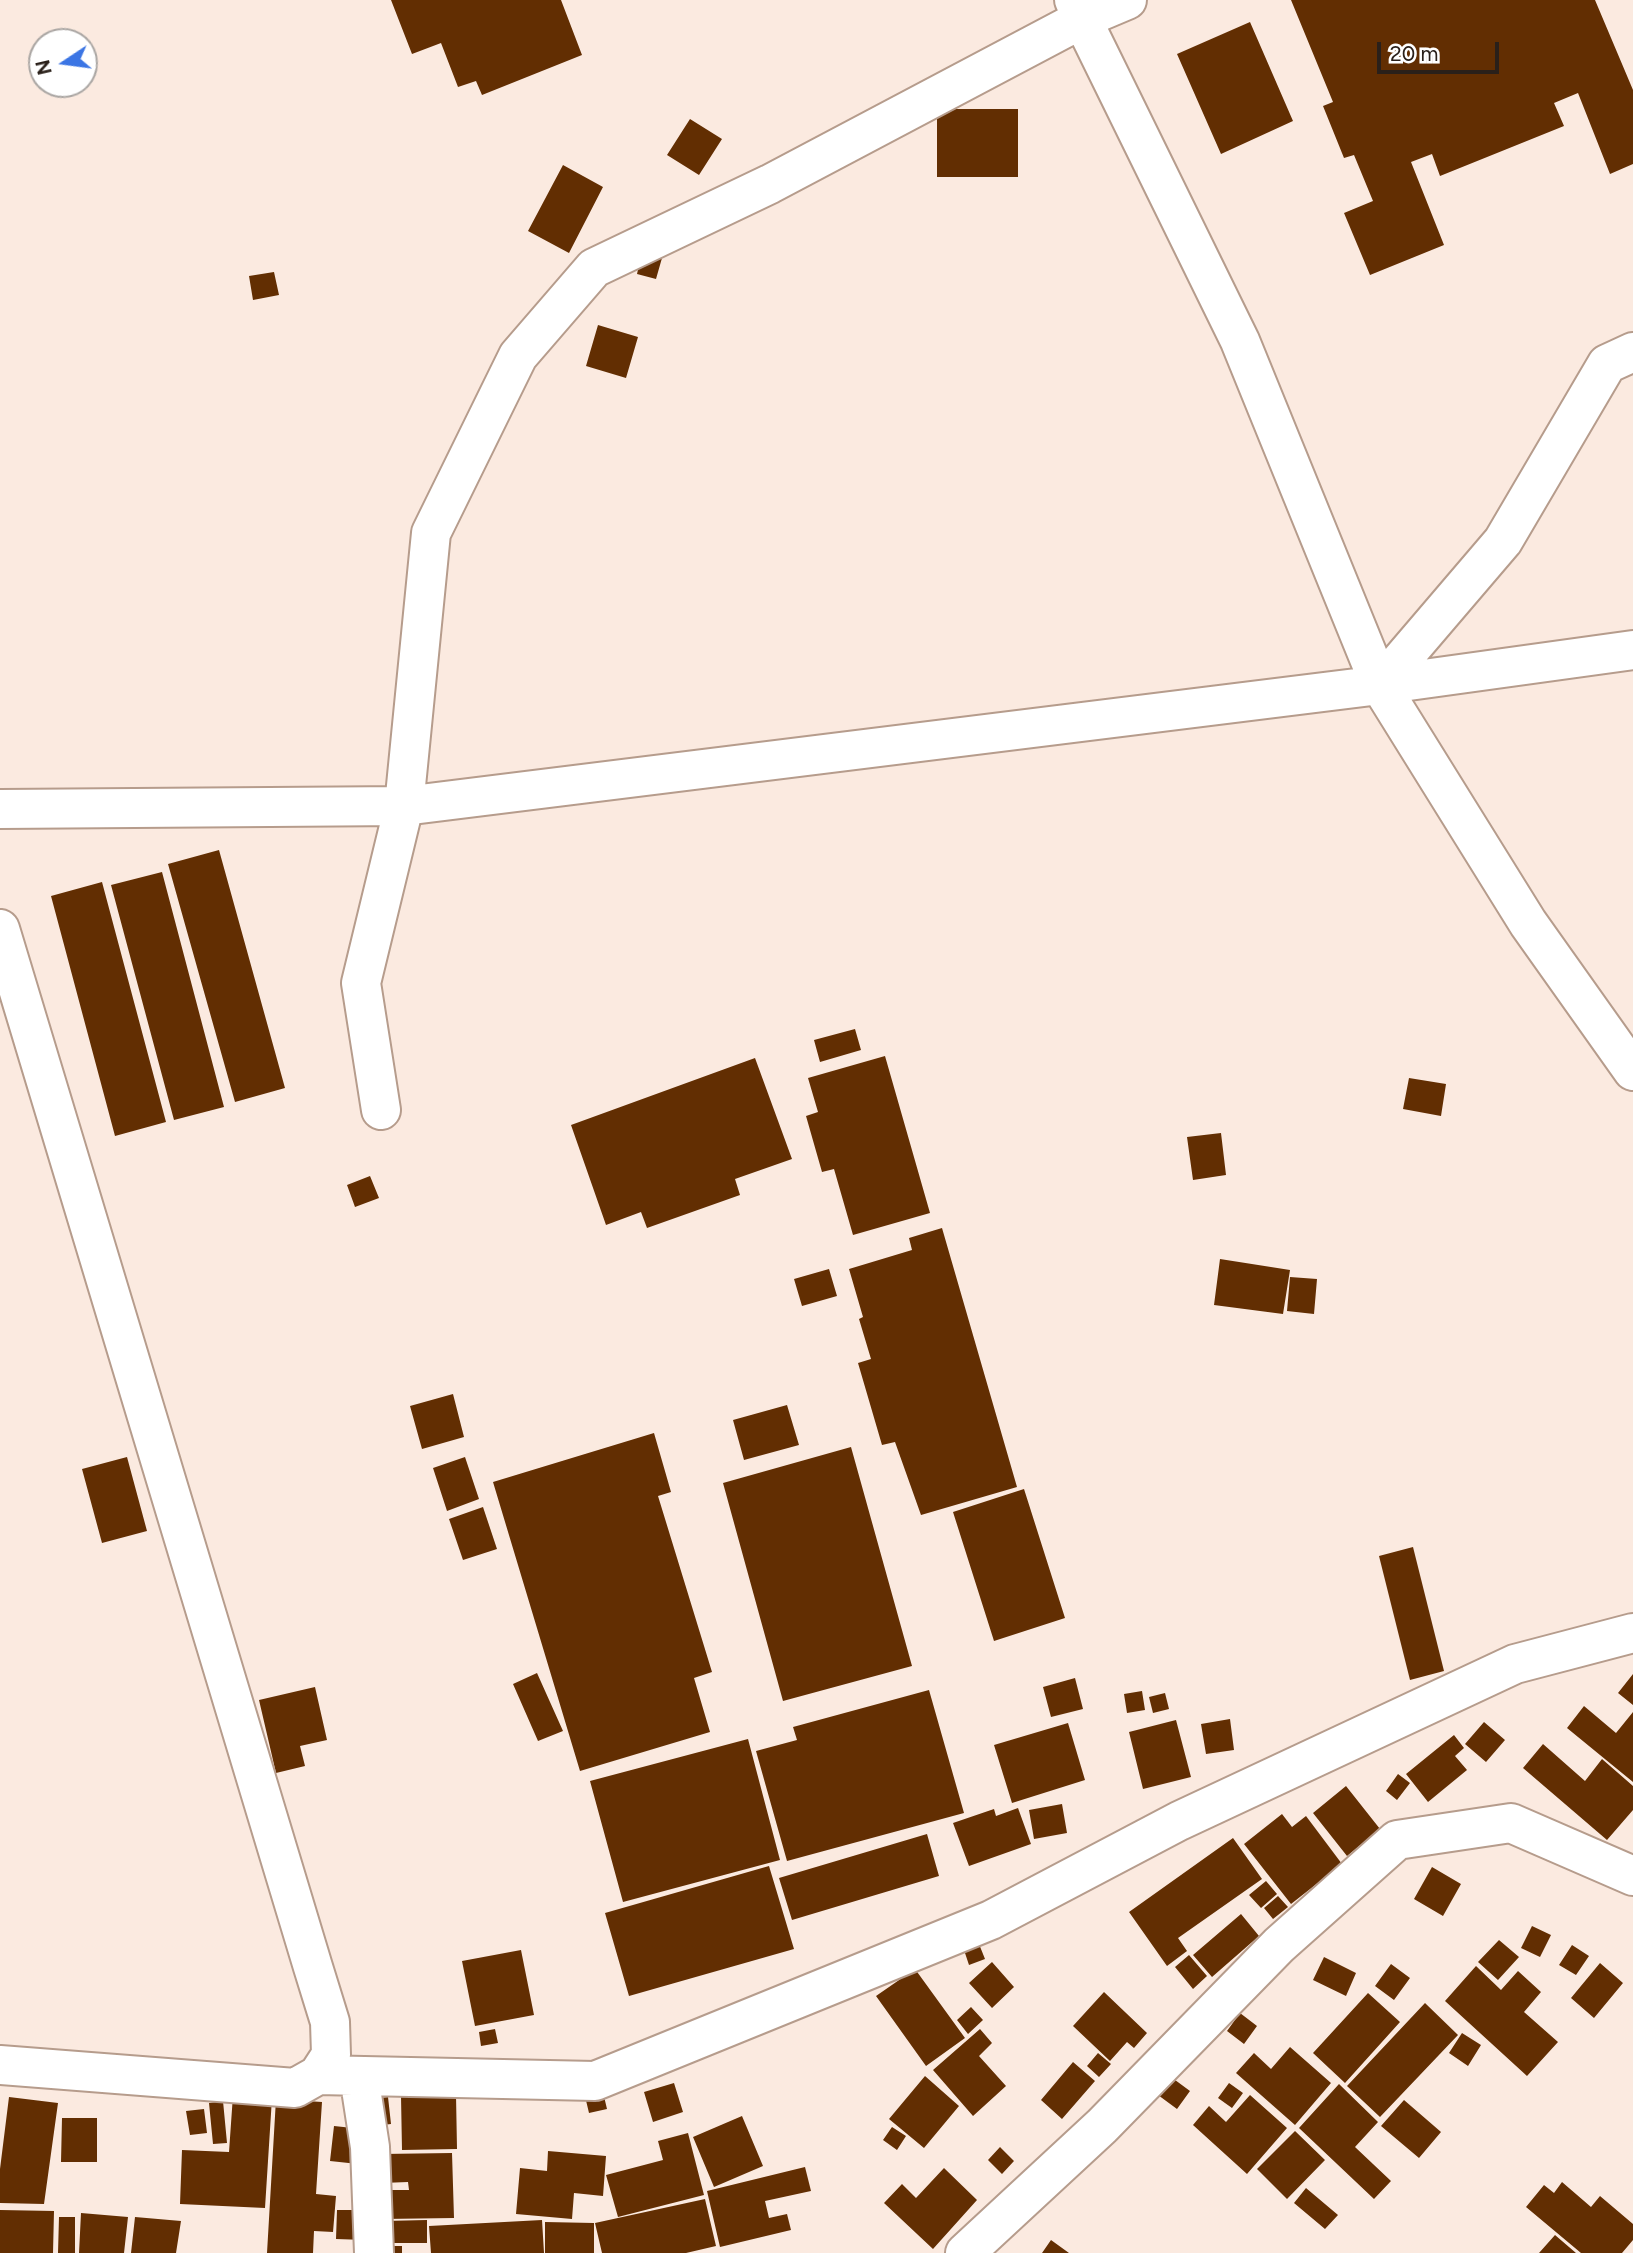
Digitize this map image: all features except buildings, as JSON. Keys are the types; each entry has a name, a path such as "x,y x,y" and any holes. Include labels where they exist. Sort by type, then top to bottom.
{"street":[{"path":"381,1110 361,983 404,806 431,533 518,356 594,268 770,184 1078,9 1126,0"},
{"path":"1078,9 1240,341 1380,685 1528,923 1633,1071"},
{"path":"1380,685 1503,541 1607,364 1633,352"},
{"path":"0,809 404,806 1380,685 1633,650"},
{"path":"0,929 330,2022 331,2055 318,2075 295,2088 0,2065"},
{"path":"318,2075 595,2081 991,1920 1179,1821 1515,1664 1633,1633"},
{"path":"965,2253 1102,2126 1279,1945 1397,1840 1511,1823 1633,1876"},
{"path":"359,2076 370,2147 374,2253"}]}
